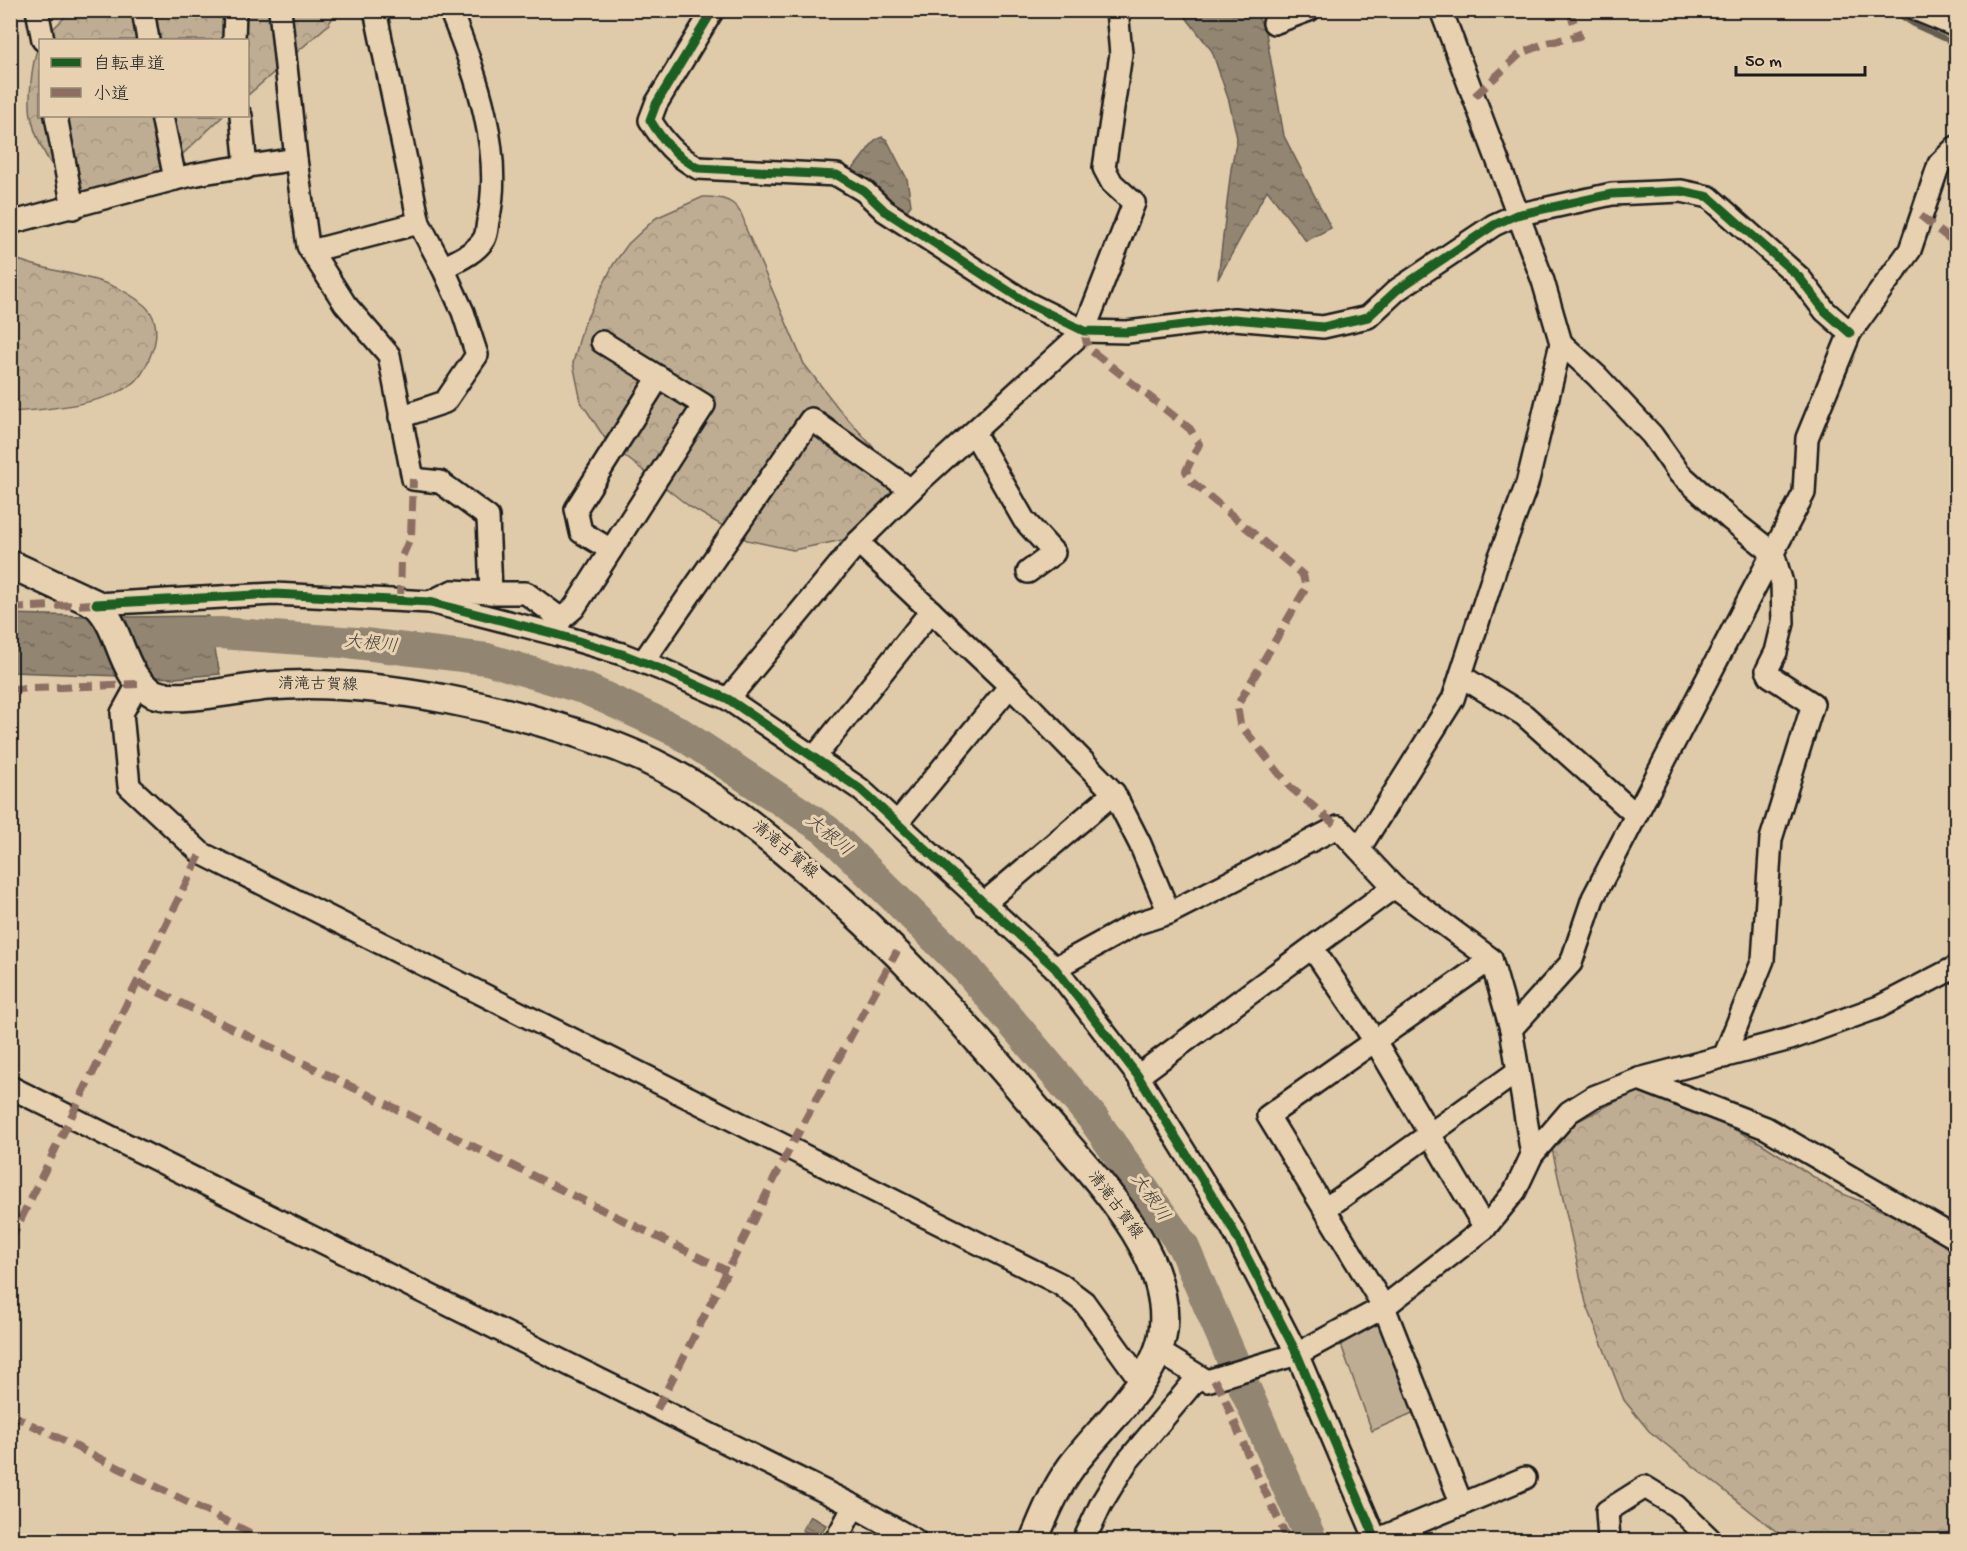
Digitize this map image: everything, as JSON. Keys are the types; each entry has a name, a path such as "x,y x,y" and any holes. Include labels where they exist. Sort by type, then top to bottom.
{"main road":[{"path":"10,564 101,609 136,679"},
{"name":"清滝古賀線","path":"136,679 160,696 176,697 268,686 332,684 395,690 510,714 617,748 659,766 702,789 781,848 897,951 989,1054 1115,1205 1153,1264 1161,1286 1163,1331 1158,1350 1141,1381 1070,1469 1047,1507 1034,1540"}],"street":[{"path":"37,10 43,39"},
{"path":"143,10 148,39"},
{"path":"234,39 235,10"},
{"path":"280,10 296,159 311,250 345,303 389,355 412,478 440,482 488,517 490,593"},
{"path":"375,10 419,222 463,312 477,354 445,402 400,417"},
{"path":"443,268 472,252 484,239 493,202 489,131 475,77 450,10"},
{"path":"713,10 656,104 650,120 660,137 681,158 698,168 837,175 864,191 885,211 1027,303 1083,331 1127,332 1234,320 1323,327 1368,317 1398,290 1437,263 1494,225 1516,215 1612,194 1681,191 1709,197 1799,277 1826,311 1850,333"},
{"path":"728,699 858,542 1083,331 1134,203 1112,183 1104,168 1120,54 1117,10"},
{"path":"1274,23 1309,10"},
{"path":"1359,849 1454,699 1496,567 1527,484 1561,343 1543,281 1516,215 1475,96 1441,10"},
{"path":"1917,10 1956,26"},
{"path":"56,117 73,207"},
{"path":"162,117 175,179"},
{"path":"241,117 246,168"},
{"path":"1511,1029 1571,963 1593,898 1804,493 1807,438 1850,333 1910,250 1939,164 1956,147"},
{"path":"10,223 214,170 246,168 296,159"},
{"path":"311,250 419,222"},
{"path":"558,627 574,608 704,405 602,342"},
{"path":"1561,343 1597,376 1652,435 1679,473 1730,519 1773,553 1782,583 1783,623 1776,652 1767,670 1770,676 1813,704 1771,839 1763,960 1724,1057"},
{"path":"611,550 581,532 576,509 659,377"},
{"path":"643,662 811,419 911,490"},
{"path":"974,433 1024,520 1054,553 1028,572"},
{"path":"858,542 1010,686 1114,793 1140,844 1169,913"},
{"path":"430,602 453,591 526,593 558,627"},
{"path":"101,609 274,594 430,602 558,627 728,699 860,789 1055,968 1138,1076 1232,1228 1376,1540 1525,1478"},
{"path":"814,758 931,611"},
{"path":"1461,676 1524,715 1636,815"},
{"path":"136,679 122,713 129,786 201,853 1060,1284 1084,1302 1141,1381"},
{"path":"897,823 1010,686"},
{"path":"983,904 1114,793"},
{"path":"1055,968 1135,924 1169,913 1338,827 1394,887 1491,959 1511,1029 1532,1155"},
{"path":"1138,1076 1394,887"},
{"path":"1313,949 1375,1041 1485,1228"},
{"path":"1462,1505 1384,1307 1268,1116 1491,959"},
{"path":"1158,1350 1207,1381 1221,1379 1293,1356 1384,1307 1485,1228 1515,1191 1532,1155 1569,1112 1593,1097 1639,1079 1790,1039 1879,1006 1956,967"},
{"path":"1324,1209 1518,1071"},
{"path":"1639,1079 1766,1128 1956,1238"},
{"path":"10,1088 854,1506 915,1540"},
{"path":"1084,1540 1101,1504 1126,1463 1198,1377"},
{"path":"1608,1540 1607,1511 1645,1487 1676,1506 1711,1540"},
{"path":"836,1540 854,1506"}],"green space":[{"path":"71,11 337,11 328,25 249,94 249,39 43,39"},
{"path":"39,45 39,117 222,117 134,200 110,209 102,208 77,195 66,184 47,158 34,129 30,109 30,90"},
{"path":"703,197 727,200 741,213 804,364 839,409 889,465 898,495 873,529 843,540 793,550 747,540 690,507 608,443 581,402 573,363 583,326 613,265 628,244 656,218"},
{"path":"11,257 114,286 144,305 151,314 156,329 152,351 139,378 119,392 90,401 56,408 11,412"},
{"path":"1640,1089 1698,1111 1761,1143 1834,1190 1913,1224 1956,1250 1956,1540 1787,1540 1649,1431 1624,1400 1586,1303 1552,1149 1574,1123"},
{"path":"1380,1318 1419,1410 1372,1431 1339,1339"}],"water":[{"path":"1181,11 1255,11 1266,33 1284,136 1331,228 1306,241 1267,190 1218,279 1231,169 1237,138 1229,101 1212,51"},
{"path":"882,137 887,140 907,179 911,205 906,212 854,174 853,169 875,140"},
{"path":"11,614 122,617 208,616 220,674 175,678 11,672"},
{"path":"810,1516 826,1525 818,1539 802,1530"}],"waterway":[{"path":"1891,10 1916,26 1956,44"},
{"name":"大根川","path":"168,634 220,633 356,643 487,659 586,689 677,731 826,830 967,969 1092,1117 1183,1246 1311,1540"}],"marked path":[{"path":"1475,96 1520,54 1546,43 1579,36 1569,10"},
{"path":"1921,216 1956,244"},
{"path":"1084,331 1088,348 1190,429 1199,444 1186,471 1192,482 1303,575 1306,588 1237,706 1240,724 1290,787 1338,827"},
{"path":"400,601 401,559 411,536 413,479"},
{"path":"10,608 96,604"},
{"path":"10,689 138,684"},
{"path":"10,1241 201,853"},
{"path":"657,1409 790,1148 897,951"},
{"path":"138,982 727,1271"},
{"path":"1214,1380 1222,1392 1251,1462 1288,1540"},
{"path":"10,1414 264,1540"}],"cycle path":[{"path":"713,10 656,104 650,120 677,153 698,168 837,175 864,191 885,211 1027,303 1084,331 1127,332 1234,319 1323,327 1368,317 1397,290 1494,225 1516,215 1612,194 1681,191 1709,197 1799,277 1825,311 1850,333"},
{"path":"96,604 274,594 430,602 555,634 622,654 663,670 728,699 860,789 1055,968 1138,1076 1232,1228 1297,1354 1376,1540"}]}
